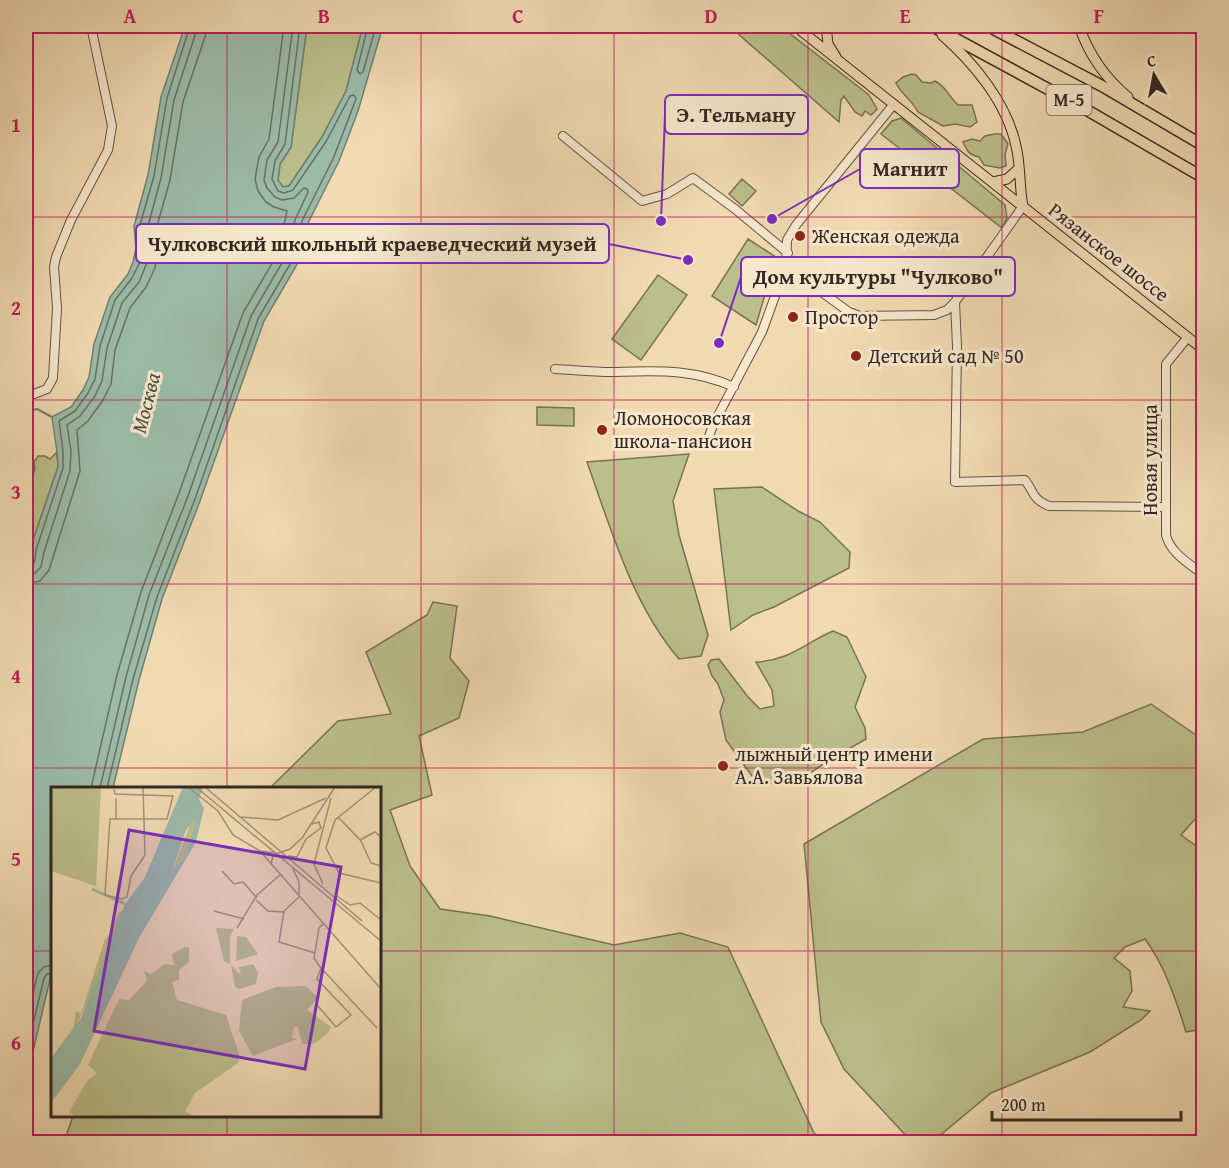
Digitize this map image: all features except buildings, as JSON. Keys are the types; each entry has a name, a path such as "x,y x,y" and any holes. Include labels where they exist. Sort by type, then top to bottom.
{"highway":[{"name":"М-5","path":"932,26 1085,108 1203,178"},
{"name":"М-5","path":"987,26 1144,111 1203,146"}],"main road":[{"name":"Рязанское шоссе","path":"795,26 1203,350"},
{"path":"826,26 828,44 842,63"},
{"path":"932,26 975,67 998,103 1016,143 1023,206"},
{"path":"1079,26 1102,72 1144,111"},
{"path":"993,182 1006,179 1018,169"}],"street":[{"path":"26,397 47,389 52,378 57,308 54,267 56,258 70,220 108,150 111,138 112,126 91,26"},
{"path":"707,442 713,425 762,332 786,266 787,240 796,225 894,104"},
{"path":"563,136 642,201 667,194 693,178 788,253"},
{"path":"786,266 849,312 860,316 934,315 947,310 955,302 1023,206"},
{"path":"955,302 957,346 955,482 1025,480 1030,493 1037,501 1049,506 1166,507"},
{"name":"Новая улица","path":"1188,337 1166,364 1168,541 1174,550 1203,575"},
{"path":"555,369 609,372 668,370 713,378 734,387"}],"green space":[{"path":"307,26 363,26 346,91 322,137 289,186 282,187 278,180 280,164 291,147"},
{"path":"729,26 780,26 869,95 877,109 871,115 865,111 862,116 855,112 844,96 841,100 839,122"},
{"path":"912,74 922,82 939,83 958,105 972,105 977,122 970,127 955,124 943,126 918,112 896,83"},
{"path":"901,118 1005,205 1007,218 1002,228 881,134 892,121"},
{"path":"1001,134 1008,144 1005,154 1006,166 1000,168 984,165 979,157 969,152 963,142 972,139 980,141 985,136"},
{"path":"742,179 756,191 742,206 729,194"},
{"path":"748,239 776,257 756,325 712,296"},
{"path":"658,275 687,295 641,360 612,339"},
{"path":"537,407 574,408 574,426 537,425"},
{"path":"57,452 58,467 30,549 26,579 26,477 33,475 34,462 38,456 50,459"},
{"path":"689,454 673,501 679,535 708,635 701,656 679,659 648,614 624,565 587,462"},
{"path":"762,487 798,511 820,522 850,552 849,568 774,607 753,615 731,630 714,489"},
{"path":"433,602 457,606 450,658 469,681 459,718 419,736 432,795 390,810 410,866 440,909 490,916 614,945 680,933 728,947 814,1133 824,1142 64,1142 73,1117 381,1117 381,787 271,787 338,721 391,714 366,652 427,615"},
{"path":"833,631 847,637 866,677 855,707 865,728 866,739 845,751 834,761 778,786 752,776 726,740 720,712 724,700 708,665 711,660 719,659 760,709 774,706 772,690 756,662 787,655"},
{"path":"1151,704 1203,740 1203,810 1181,835 1203,851 1203,1029 1186,1032 1164,972 1145,939 1125,947 1114,958 1130,971 1132,991 1123,1007 1150,1011 1141,1020 1090,1052 991,1093 932,1142 912,1142 844,1069 821,1022 804,844 983,739 1083,732"}],"water":[{"name":"Москва","path":"185,26 307,26 291,147 280,164 278,180 283,187 289,186 322,137 346,91 363,26 383,26 358,111 339,161 308,223 299,261 264,321 200,501 162,599 139,680 113,787 51,787 51,975 26,1081 26,579 30,549 58,467 52,417 71,407 83,390 89,377 94,344 110,297 128,274 133,262 136,248 134,226 148,175 161,97"}],"waterway":[{"path":"26,411 37,409 52,417"}],"place":[{"name":"Магнит","path":"772,219"},
{"name":"Э. Тельману","path":"661,221"},
{"name":"Женская одежда","path":"800,236"},
{"name":"Чулковский школьный краеведческий музей","path":"688,260"},
{"name":"Простор","path":"793,317"},
{"name":"Дом культуры \"Чулково\"","path":"719,343"},
{"name":"Детский сад № 50","path":"856,356"},
{"name":"Ломоносовская школа-пансион","path":"602,430"},
{"name":"лыжный центр имени А.А. Завьялова","path":"723,766"}]}
